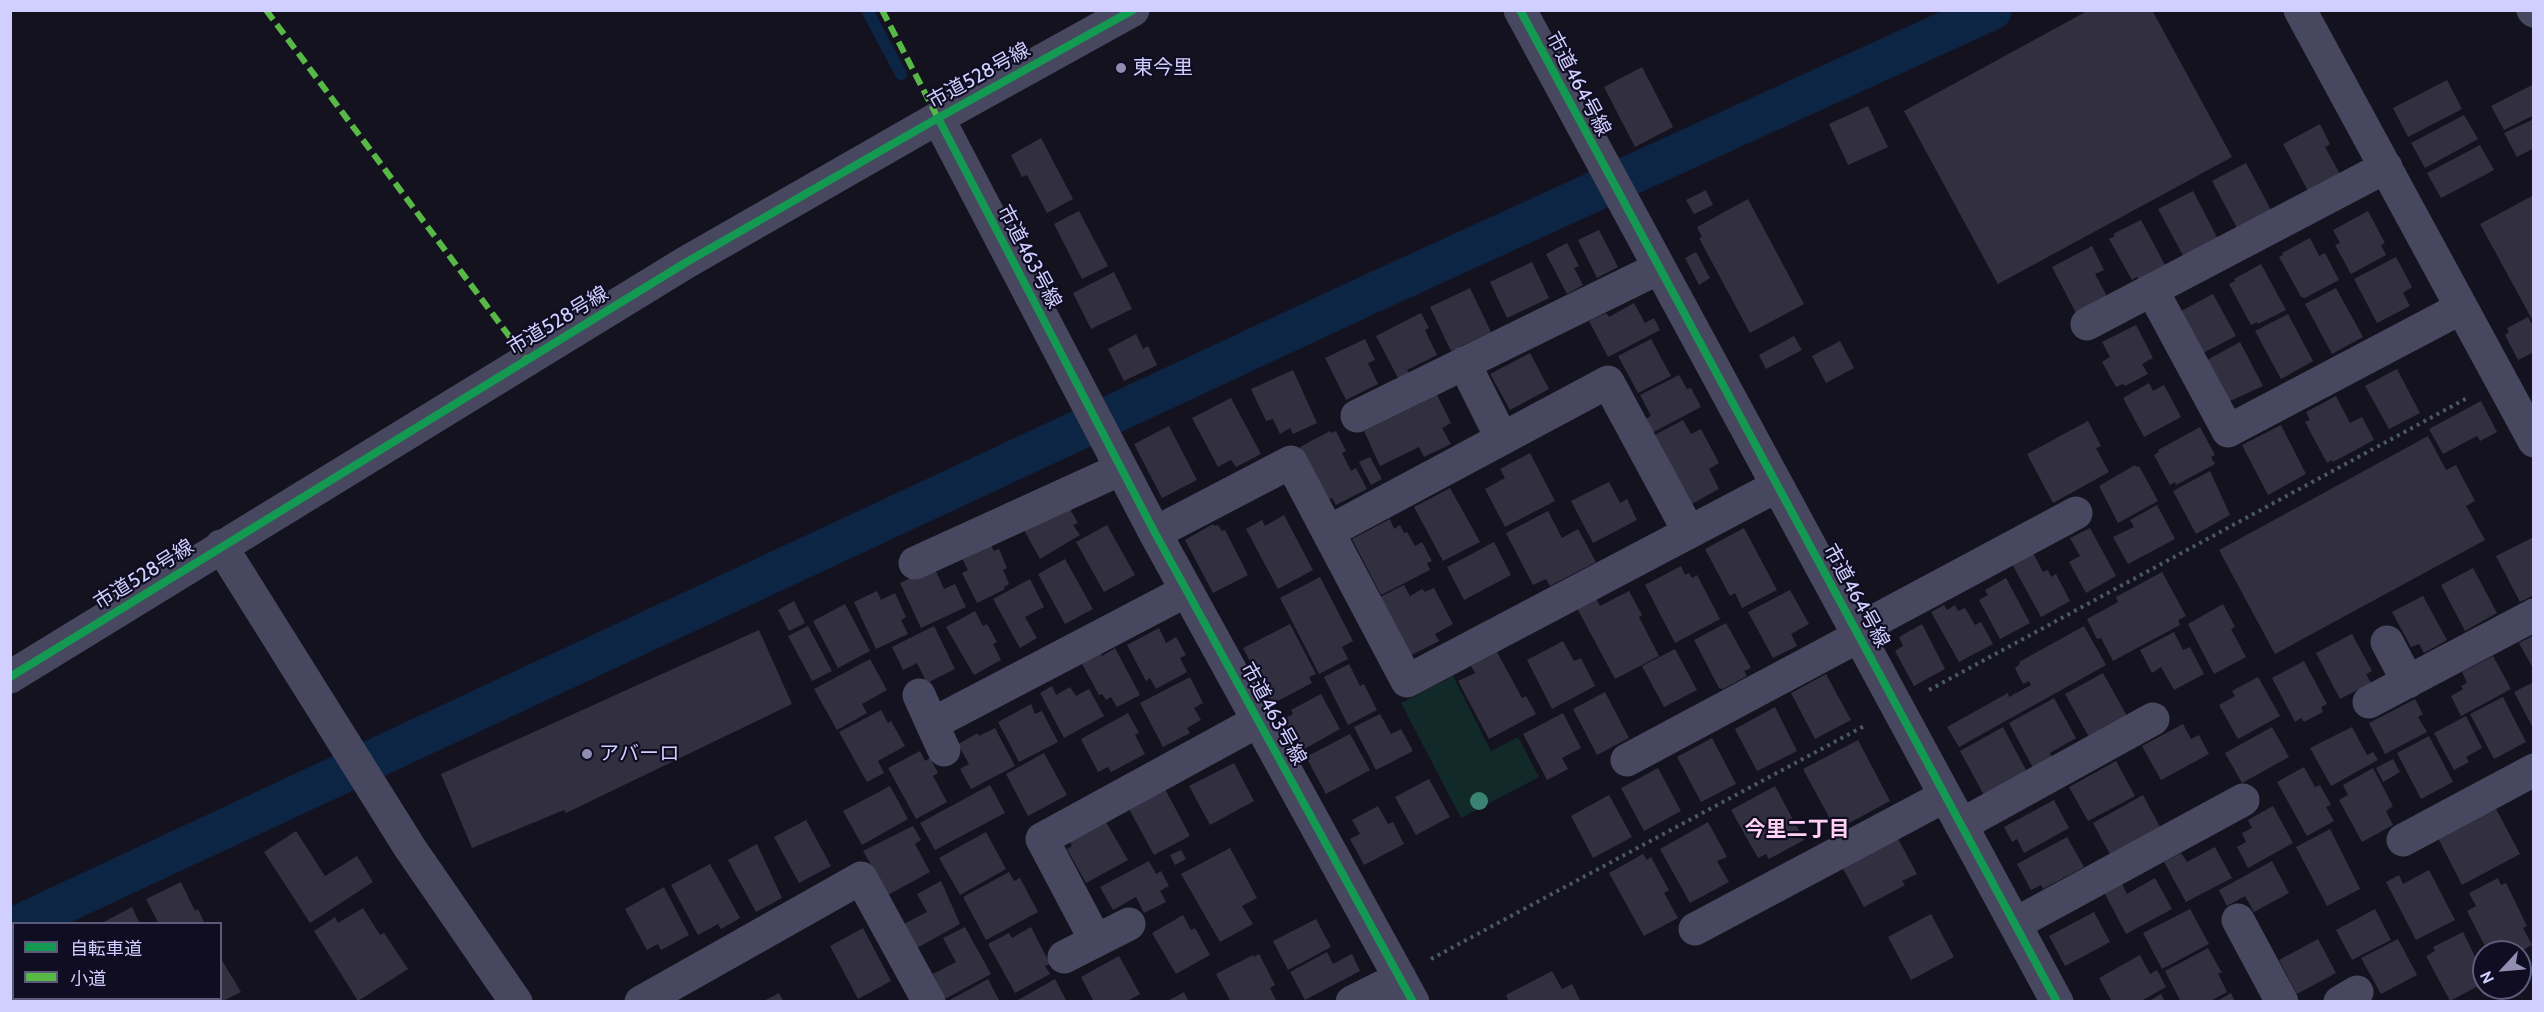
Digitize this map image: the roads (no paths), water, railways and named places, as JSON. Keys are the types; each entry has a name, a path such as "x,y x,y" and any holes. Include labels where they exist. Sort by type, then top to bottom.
{"street":[{"name":"市道528号線","path":"10,677 685,263 938,118 1133,10"},
{"name":"市道464号線","path":"1520,10 1859,636 1886,714 1945,796 2057,1002"},
{"path":"2301,10 2534,441"},
{"name":"市道463号線","path":"938,118 1186,591 1406,990"},
{"path":"2088,324 2386,167"},
{"path":"1358,416 1659,268"},
{"path":"2152,290 2228,431 2461,308"},
{"path":"1464,363 1502,439"},
{"path":"1328,532 1608,382 1689,532"},
{"path":"1155,533 1291,462 1407,681 1777,486"},
{"path":"915,563 1121,469"},
{"path":"1627,760 1859,636 1880,618 2076,513"},
{"path":"221,546 410,848 516,1002"},
{"path":"932,723 1186,591"},
{"path":"2369,702 2534,615"},
{"path":"2387,642 2408,682"},
{"path":"1961,825 2153,719"},
{"path":"1096,941 1042,838 1258,721"},
{"path":"2403,840 2534,770"},
{"path":"1695,929 1945,796"},
{"path":"2015,924 2243,800"},
{"path":"641,1002 861,878 929,1002"},
{"path":"2238,920 2282,1002"},
{"path":"1064,957 1129,924"},
{"path":"1352,1002 1406,990"}],"waterway":[{"path":"867,10 901,74"},
{"path":"24,922 1368,295 1992,10"}],"place":[{"name":"東今里","path":"1121,68"},
{"name":"アバーロ","path":"587,754"}],"district":[{"name":"今里二丁目","path":"1797,830"}]}
